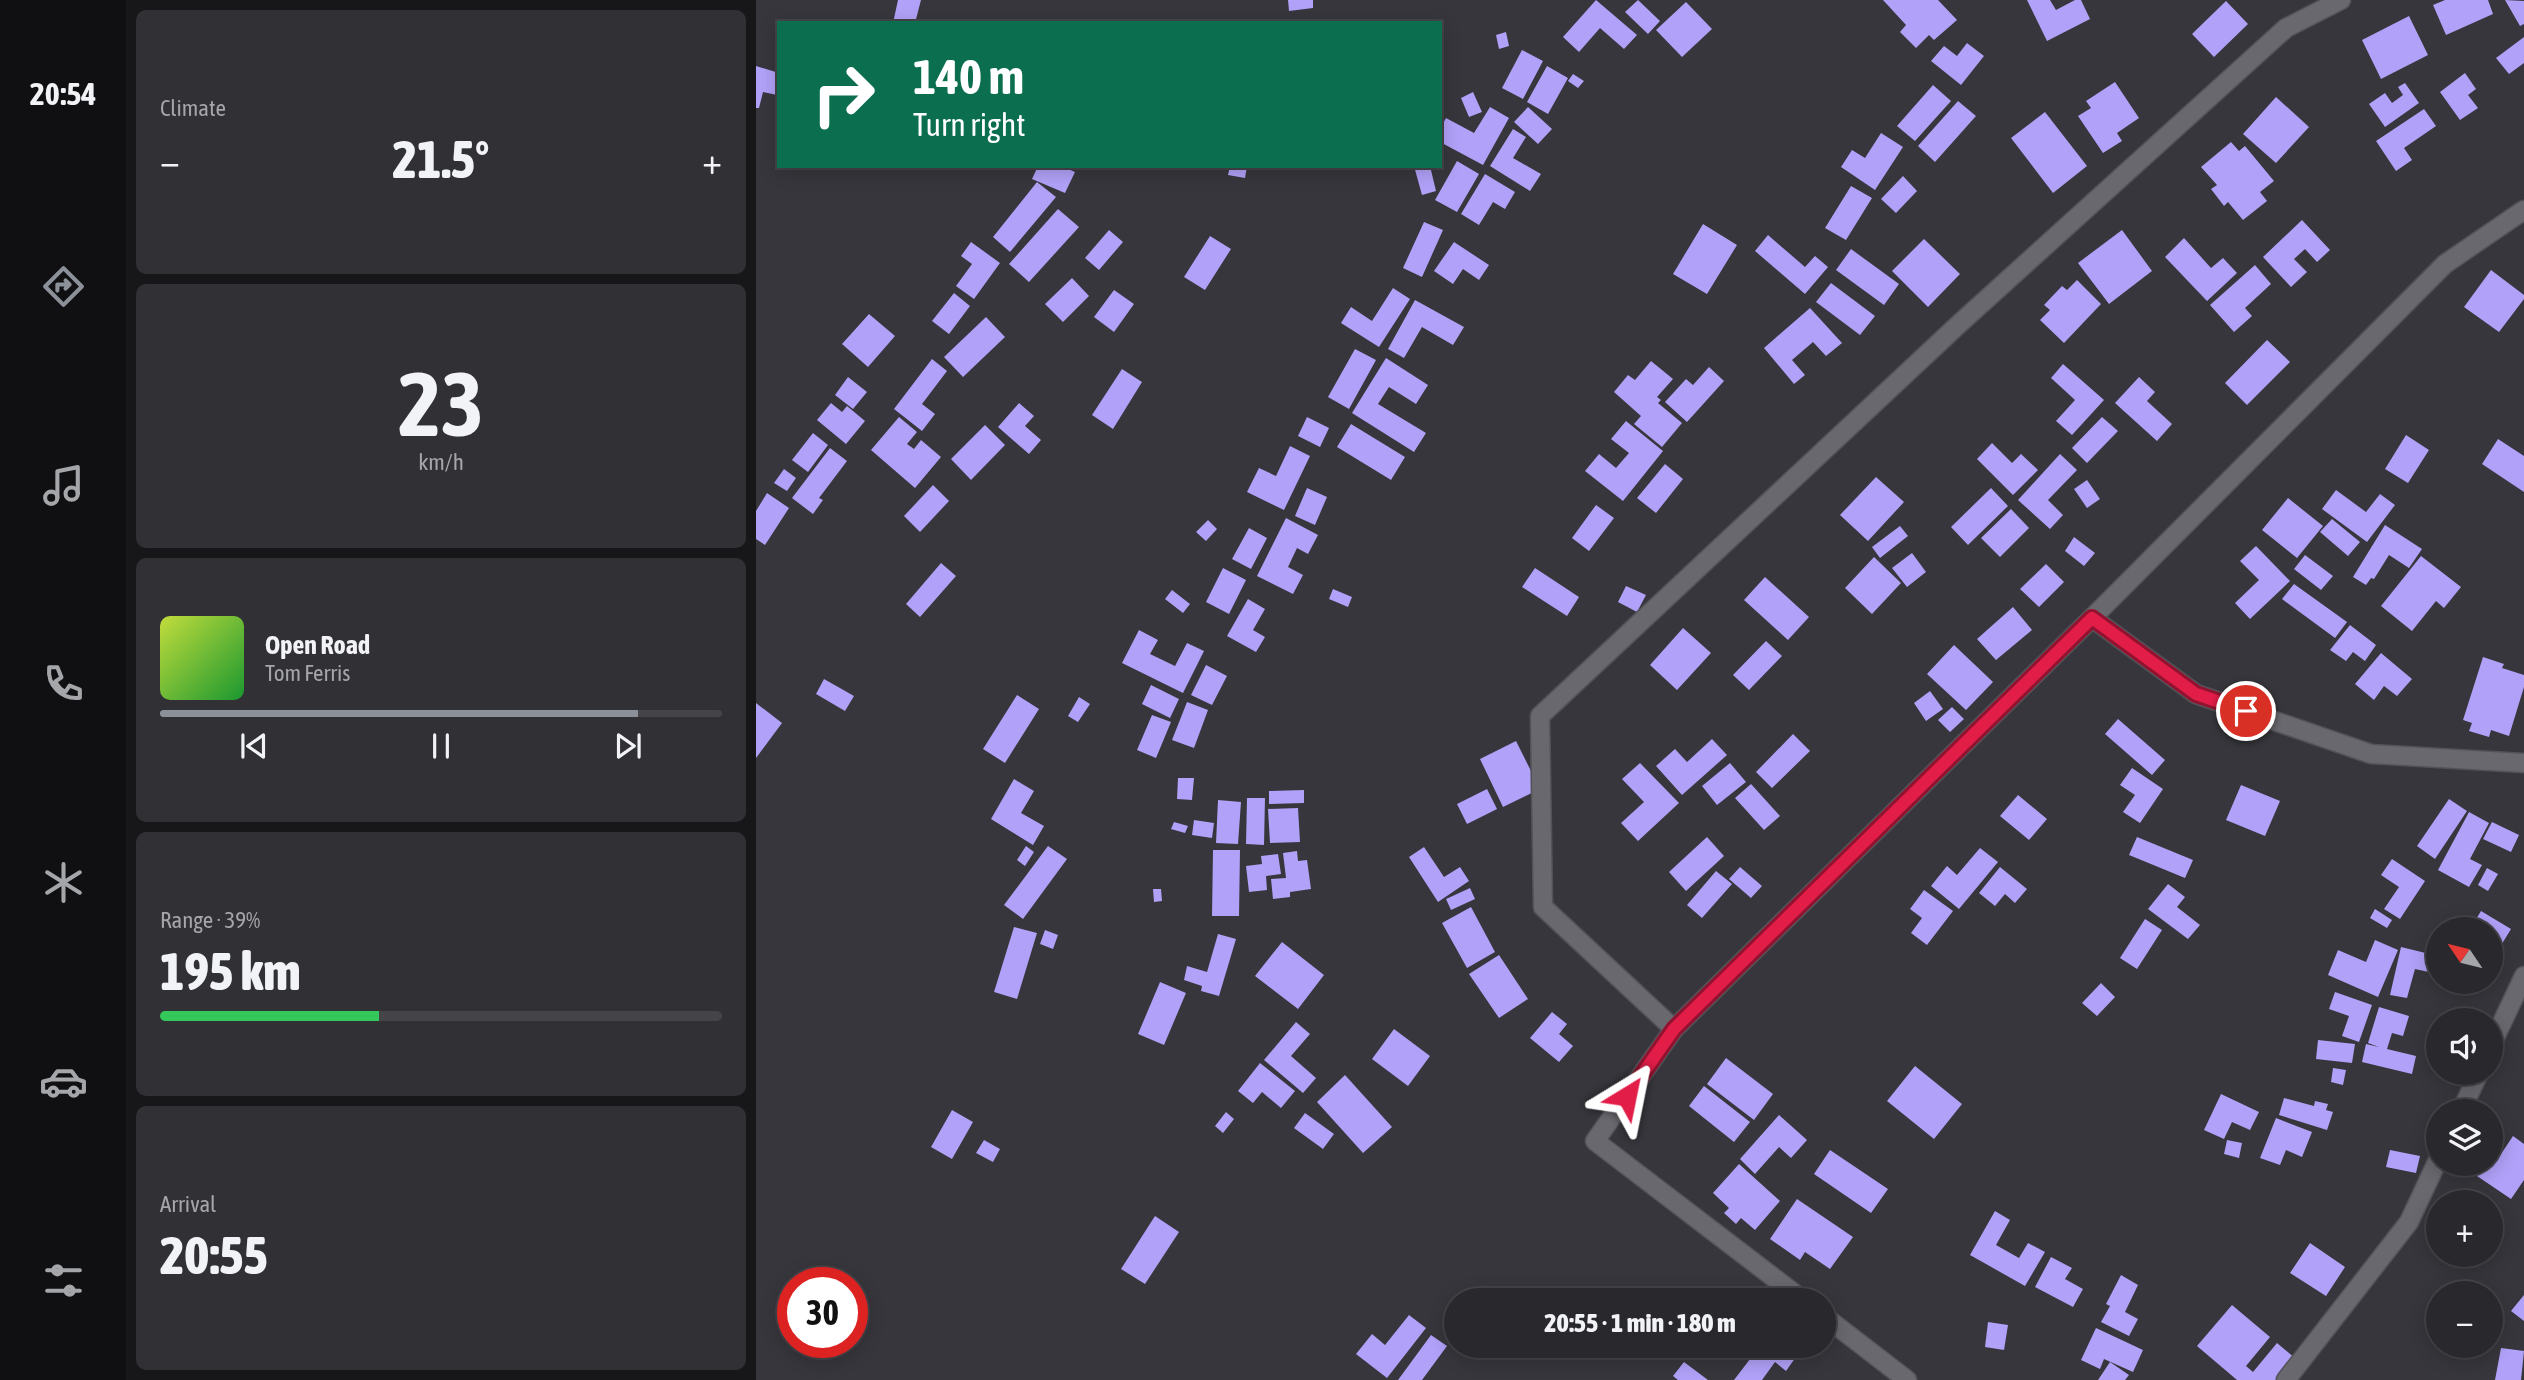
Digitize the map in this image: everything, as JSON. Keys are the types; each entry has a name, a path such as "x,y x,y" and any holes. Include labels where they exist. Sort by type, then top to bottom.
{"street":[{"path":"1674,1029 1543,907 1540,716 1948,333 2286,28 2341,0"},
{"path":"1787,1288 1595,1141 1674,1029 2092,618 2445,264 2524,210"},
{"path":"2092,618 2196,694 2371,754 2524,763"},
{"path":"2503,1020 2524,976"},
{"path":"2286,1380 2409,1222 2431,1176"},
{"path":"1836,1325 1907,1380"}],"building":[{"path":"898,0 921,0 916,21 893,21"},
{"path":"1288,0 1313,0 1313,8 1289,11"},
{"path":"1596,0 1637,35 1624,49 1600,28 1579,52 1563,37"},
{"path":"1638,0 1660,21 1648,34 1625,12"},
{"path":"1883,0 1938,0 1957,20 1934,40 1929,35 1916,48 1900,32 1906,25"},
{"path":"2027,0 2050,0 2056,10 2075,0 2081,0 2090,19 2047,41"},
{"path":"2445,0 2488,0 2493,14 2446,35 2433,5"},
{"path":"2505,0 2524,1 2524,24 2520,26"},
{"path":"2226,1 2248,24 2214,57 2192,34"},
{"path":"1686,2 1712,29 1682,57 1656,30"},
{"path":"2409,16 2428,55 2381,79 2362,40"},
{"path":"1506,32 1509,46 1499,49 1496,35"},
{"path":"2524,37 2524,63 2509,74 2496,58"},
{"path":"1967,43 1984,56 1961,85 1931,61 1944,46 1957,56"},
{"path":"1522,50 1543,61 1523,99 1502,88"},
{"path":"756,66 777,72 777,95 763,92 759,108 756,108"},
{"path":"1547,66 1568,78 1548,114 1527,102"},
{"path":"2465,73 2476,89 2468,95 2478,108 2460,120 2440,92"},
{"path":"1573,74 1584,81 1578,88 1568,81"},
{"path":"2115,82 2139,118 2117,133 2122,141 2103,153 2078,116 2091,108 2086,101"},
{"path":"2405,83 2419,103 2385,127 2369,104 2385,93 2392,103 2403,95 2398,87"},
{"path":"1933,85 1951,101 1915,141 1897,126"},
{"path":"1473,92 1482,112 1469,117 1461,98"},
{"path":"2276,97 2309,127 2276,163 2243,134"},
{"path":"1958,101 1976,116 1935,162 1918,146"},
{"path":"1490,107 1509,118 1483,165 1442,143 1442,125 1446,118 1474,133"},
{"path":"1528,107 1552,129 1538,144 1514,122"},
{"path":"2424,109 2436,126 2404,148 2412,160 2396,171 2376,141"},
{"path":"2045,112 2087,166 2053,193 2011,138"},
{"path":"1513,129 1526,137 1513,158 1541,174 1530,191 1490,166"},
{"path":"1881,133 1903,147 1875,190 1841,167 1852,150 1865,158"},
{"path":"2231,142 2239,151 2245,146 2274,181 2260,192 2267,201 2243,220 2228,202 2224,206 2211,189 2217,185 2201,167"},
{"path":"1457,161 1479,174 1457,212 1435,200"},
{"path":"1037,168 1066,168 1075,172 1065,193 1032,179"},
{"path":"1230,168 1247,168 1245,178 1228,175"},
{"path":"1415,168 1430,168 1436,191 1422,195"},
{"path":"1485,174 1515,192 1505,209 1493,202 1479,225 1461,214"},
{"path":"1903,176 1917,191 1896,213 1881,199"},
{"path":"1037,182 1056,197 1010,252 993,237"},
{"path":"1851,186 1872,198 1846,240 1825,228"},
{"path":"1058,209 1079,227 1029,282 1009,264"},
{"path":"2302,220 2330,250 2317,262 2305,249 2294,259 2307,272 2291,287 2263,257"},
{"path":"1424,222 1443,230 1422,277 1403,268"},
{"path":"1703,224 1737,245 1707,294 1673,274"},
{"path":"1109,230 1123,242 1099,270 1085,258"},
{"path":"2122,230 2152,271 2109,304 2078,263"},
{"path":"1768,235 1805,267 1815,256 1828,267 1805,294 1755,251"},
{"path":"1210,236 1231,249 1205,290 1184,277"},
{"path":"2184,238 2211,268 2223,258 2237,273 2207,301 2165,257"},
{"path":"1924,239 1960,274 1928,307 1892,271"},
{"path":"971,242 1000,263 974,299 956,286 972,264 961,256"},
{"path":"1454,242 1489,265 1479,280 1463,269 1453,284 1434,271"},
{"path":"1851,249 1899,284 1884,305 1836,270"},
{"path":"2255,265 2271,284 2245,308 2252,316 2234,332 2210,305"},
{"path":"2491,270 2524,295 2524,299 2499,332 2464,307"},
{"path":"1072,278 1089,296 1063,322 1045,304"},
{"path":"2077,280 2101,304 2064,343 2040,320 2050,310 2044,305 2062,286 2067,290"},
{"path":"1831,283 1875,316 1860,335 1816,302"},
{"path":"1393,288 1410,299 1379,347 1341,323 1351,307 1372,321"},
{"path":"1114,290 1134,304 1114,332 1094,317"},
{"path":"954,293 970,306 949,334 932,321"},
{"path":"1415,300 1464,327 1453,345 1422,327 1404,358 1388,349"},
{"path":"1810,308 1842,343 1826,356 1813,342 1792,360 1805,375 1794,384 1764,348"},
{"path":"869,314 895,336 868,367 842,344"},
{"path":"986,317 1005,337 963,377 944,357"},
{"path":"2267,340 2290,362 2247,405 2225,383"},
{"path":"1355,349 1376,360 1349,409 1328,397"},
{"path":"1386,358 1428,385 1416,404 1389,387 1378,404 1426,433 1414,452 1352,413"},
{"path":"932,359 947,371 922,404 935,414 922,431 894,409"},
{"path":"1651,361 1673,379 1657,397 1661,400 1658,403 1682,423 1662,447 1634,424 1641,416 1614,392 1628,375 1635,380"},
{"path":"2063,364 2104,400 2072,435 2056,421 2075,400 2051,378"},
{"path":"1709,367 1724,381 1687,422 1665,402 1686,379 1693,385"},
{"path":"1122,369 1142,382 1113,429 1092,415"},
{"path":"848,377 867,392 853,409 835,395"},
{"path":"2139,377 2155,392 2147,401 2172,424 2157,441 2115,403"},
{"path":"831,403 842,412 847,406 865,421 846,444 817,420"},
{"path":"1019,403 1034,416 1025,426 1041,440 1029,454 998,427"},
{"path":"899,417 917,432 907,444 914,449 921,440 941,457 915,488 871,450"},
{"path":"1307,417 1329,428 1320,447 1298,436"},
{"path":"2102,417 2118,431 2087,463 2072,448"},
{"path":"1626,421 1663,451 1623,501 1585,471 1599,454 1616,468 1629,453 1611,439"},
{"path":"1351,424 1405,457 1391,480 1337,447"},
{"path":"985,425 1005,445 971,480 951,459"},
{"path":"813,433 828,445 808,472 792,460"},
{"path":"2406,435 2429,450 2408,483 2385,469"},
{"path":"2498,439 2524,456 2524,492 2482,464"},
{"path":"1992,443 2012,463 2021,454 2038,470 2013,495 1977,459"},
{"path":"1290,446 1310,456 1284,510 1247,492 1259,468 1276,476"},
{"path":"830,448 847,461 819,498 823,500 813,514 792,498"},
{"path":"2060,454 2077,470 2048,500 2063,515 2050,529 2018,500"},
{"path":"1665,464 1683,479 1656,513 1637,498"},
{"path":"784,469 796,478 787,491 774,483"},
{"path":"1876,477 1904,502 1868,541 1840,515"},
{"path":"2087,480 2100,499 2087,508 2074,489"},
{"path":"933,485 949,501 920,532 904,516"},
{"path":"1307,488 1327,497 1315,525 1295,516"},
{"path":"1991,488 2008,506 1968,545 1951,527"},
{"path":"2336,490 2366,512 2380,494 2395,505 2367,542 2322,509"},
{"path":"767,493 789,508 765,545 756,539 756,511"},
{"path":"2288,498 2323,526 2297,558 2262,530"},
{"path":"1596,505 1614,518 1589,551 1572,538"},
{"path":"2011,509 2029,528 2000,557 1981,538"},
{"path":"1286,518 1318,535 1308,554 1297,548 1288,567 1303,575 1293,594 1257,576"},
{"path":"2332,519 2360,542 2348,556 2320,532"},
{"path":"1208,520 1217,529 1206,541 1196,532"},
{"path":"2385,525 2422,549 2409,568 2389,555 2374,579 2371,578 2366,585 2353,577"},
{"path":"1900,526 1908,536 1880,558 1872,547"},
{"path":"1249,528 1267,538 1251,569 1232,559"},
{"path":"2074,537 2095,553 2084,566 2065,551"},
{"path":"2256,546 2290,581 2250,619 2235,603 2259,580 2240,561"},
{"path":"1912,553 1926,572 1907,587 1892,568"},
{"path":"2305,555 2333,576 2321,590 2294,569"},
{"path":"2421,556 2461,587 2444,608 2436,601 2412,631 2381,606"},
{"path":"1874,557 1901,583 1872,614 1845,588"},
{"path":"941,563 956,576 920,617 906,604"},
{"path":"2046,564 2064,582 2039,607 2020,589"},
{"path":"1223,568 1246,580 1229,614 1206,602"},
{"path":"1535,568 1579,597 1567,616 1522,587"},
{"path":"1765,577 1809,617 1788,640 1744,600"},
{"path":"2294,584 2347,622 2335,638 2282,599"},
{"path":"1626,586 1646,595 1637,612 1618,602"},
{"path":"1333,589 1352,597 1348,607 1329,599"},
{"path":"1172,590 1190,604 1183,613 1165,599"},
{"path":"1248,599 1265,609 1253,630 1265,637 1256,652 1227,636"},
{"path":"2013,607 2032,630 1996,660 1977,639"},
{"path":"2350,625 2376,645 2365,661 2353,652 2346,661 2330,650"},
{"path":"1683,628 1711,653 1677,690 1650,665"},
{"path":"1139,630 1158,640 1150,654 1175,666 1187,643 1204,651 1183,693 1122,663"},
{"path":"1766,641 1782,656 1749,690 1733,675"},
{"path":"1954,645 1993,682 1966,710 1927,674"},
{"path":"2381,653 2412,679 2397,696 2384,686 2374,700 2355,684"},
{"path":"2483,657 2504,664 2502,668 2524,675 2524,687 2509,736 2491,730 2489,737 2469,731 2472,723 2463,720"},
{"path":"1206,665 1227,676 1212,705 1191,695"},
{"path":"824,679 854,696 845,711 816,694"},
{"path":"1151,685 1179,699 1170,718 1142,704"},
{"path":"1930,691 1943,709 1926,721 1914,703"},
{"path":"1017,695 1039,709 1005,763 983,749"},
{"path":"1079,697 1090,704 1078,722 1068,716"},
{"path":"1187,702 1208,710 1194,748 1172,740"},
{"path":"756,703 782,723 756,758"},
{"path":"1952,707 1964,719 1950,732 1938,720"},
{"path":"1152,715 1171,722 1156,758 1137,750"},
{"path":"2118,719 2165,760 2152,775 2105,734"},
{"path":"1793,734 1810,751 1772,788 1756,772"},
{"path":"1712,739 1727,755 1682,795 1656,766 1675,749 1687,762"},
{"path":"1516,741 1540,789 1503,807 1480,759"},
{"path":"1640,763 1679,803 1638,841 1621,823 1644,802 1622,779"},
{"path":"1730,763 1746,782 1717,805 1702,786"},
{"path":"2132,768 2163,789 2140,823 2123,812 2135,795 2120,785"},
{"path":"1178,778 1194,778 1192,800 1177,799"},
{"path":"1014,779 1034,791 1021,813 1044,826 1033,845 991,819"},
{"path":"1751,784 1780,816 1764,830 1735,798"},
{"path":"2241,785 2280,801 2265,836 2226,820"},
{"path":"1487,789 1497,809 1467,824 1457,804"},
{"path":"1304,790 1304,803 1269,804 1269,791"},
{"path":"2018,795 2047,819 2029,840 2000,816"},
{"path":"1247,798 1265,798 1264,845 1246,844"},
{"path":"2449,799 2467,811 2435,859 2417,846"},
{"path":"1218,800 1241,802 1238,844 1216,843"},
{"path":"1298,808 1300,842 1270,843 1268,809"},
{"path":"2469,812 2489,823 2470,859 2482,865 2469,887 2438,870"},
{"path":"1194,820 1214,823 1212,838 1192,835"},
{"path":"1174,822 1188,826 1185,833 1171,829"},
{"path":"2492,822 2519,835 2511,852 2483,839"},
{"path":"1707,837 1724,856 1686,891 1669,872"},
{"path":"2137,837 2193,860 2185,878 2129,855"},
{"path":"1026,846 1034,852 1025,866 1017,860"},
{"path":"1048,846 1067,859 1023,919 1004,905"},
{"path":"1424,847 1444,877 1460,867 1469,881 1438,902 1409,857"},
{"path":"1980,848 1998,862 1959,909 1931,886 1947,866 1957,875"},
{"path":"1213,850 1240,850 1239,916 1212,916"},
{"path":"1297,851 1298,861 1307,860 1311,889 1290,892 1290,897 1273,899 1271,879 1286,878 1283,853"},
{"path":"1278,854 1281,874 1266,876 1267,890 1249,892 1246,866 1262,864 1261,856"},
{"path":"2392,859 2425,881 2400,919 2384,909 2399,887 2381,875"},
{"path":"1740,867 1762,886 1751,898 1729,879"},
{"path":"2000,867 2027,889 2015,903 2005,894 1995,906 1979,893"},
{"path":"2487,868 2498,874 2488,891 2478,885"},
{"path":"1716,871 1732,884 1702,918 1687,905"},
{"path":"2168,884 2185,897 2177,907 2200,925 2188,939 2148,909"},
{"path":"1470,888 1475,899 1451,910 1446,899"},
{"path":"1153,889 1161,889 1162,901 1154,902"},
{"path":"1924,890 1953,911 1927,945 1911,933 1922,918 1910,909"},
{"path":"1471,907 1495,952 1467,968 1442,923"},
{"path":"2375,909 2392,920 2387,928 2370,918"},
{"path":"2481,911 2491,917 2477,917"},
{"path":"2145,919 2162,930 2137,969 2120,958"},
{"path":"2503,924 2511,929 2503,942"},
{"path":"1014,927 1037,933 1017,999 994,992"},
{"path":"1045,930 1058,935 1053,949 1040,944"},
{"path":"1218,934 1236,939 1219,996 1201,991 1202,986 1184,980 1187,966 1207,972"},
{"path":"2375,940 2398,950 2378,997 2328,975 2338,950 2366,962"},
{"path":"1282,942 1324,975 1298,1009 1255,976"},
{"path":"2401,947 2426,953 2426,971 2415,969 2407,998 2390,995"},
{"path":"1499,955 1528,999 1499,1018 1469,974"},
{"path":"1160,982 1186,993 1164,1045 1138,1034"},
{"path":"2101,983 2115,997 2097,1016 2082,1003"},
{"path":"2335,992 2372,1005 2359,1042 2342,1036 2349,1016 2329,1009"},
{"path":"2379,1007 2409,1016 2403,1036 2392,1033 2387,1049 2416,1056 2412,1074 2362,1062 2366,1044 2379,1047 2368,1043"},
{"path":"1552,1012 1567,1024 1559,1034 1573,1046 1559,1062 1530,1038"},
{"path":"1296,1022 1310,1034 1291,1056 1316,1078 1303,1093 1264,1060"},
{"path":"1394,1029 1430,1056 1408,1086 1372,1059"},
{"path":"2318,1040 2355,1044 2352,1063 2316,1059"},
{"path":"1726,1058 1773,1094 1754,1120 1707,1084"},
{"path":"1260,1063 1295,1091 1281,1108 1262,1092 1253,1103 1238,1091"},
{"path":"1915,1066 1962,1104 1934,1139 1887,1101"},
{"path":"2333,1068 2346,1070 2343,1085 2331,1082"},
{"path":"1345,1075 1392,1127 1363,1153 1317,1102"},
{"path":"1704,1086 1750,1122 1734,1142 1689,1106"},
{"path":"2221,1094 2259,1112 2250,1130 2232,1122 2224,1139 2204,1130"},
{"path":"2284,1098 2314,1106 2315,1101 2328,1104 2326,1110 2333,1112 2327,1130 2279,1115"},
{"path":"952,1110 973,1122 952,1159 931,1147"},
{"path":"1226,1112 1234,1119 1223,1133 1215,1126"},
{"path":"1305,1113 1334,1134 1323,1149 1294,1128"},
{"path":"1779,1115 1807,1140 1791,1158 1779,1147 1755,1174 1740,1159"},
{"path":"2276,1118 2312,1132 2302,1157 2286,1150 2280,1165 2260,1158"},
{"path":"2513,1136 2524,1144 2524,1180 2511,1199 2503,1194 2503,1190 2498,1190 2477,1176 2503,1176 2503,1151"},
{"path":"984,1140 1000,1149 993,1162 976,1153"},
{"path":"2227,1140 2242,1143 2239,1158 2224,1154"},
{"path":"1830,1150 1888,1189 1871,1213 1814,1174"},
{"path":"2390,1150 2420,1156 2416,1173 2386,1167"},
{"path":"1739,1164 1780,1201 1755,1230 1741,1218 1736,1224 1724,1213 1729,1208 1713,1193"},
{"path":"1797,1199 1853,1237 1830,1269 1805,1252 1800,1260 1770,1239"},
{"path":"1995,1211 2010,1220 1996,1245 2019,1258 2028,1243 2045,1252 2025,1286 1970,1255"},
{"path":"1155,1216 1179,1232 1145,1284 1121,1269"},
{"path":"2310,1243 2345,1267 2326,1296 2290,1273"},
{"path":"2051,1257 2072,1268 2065,1279 2083,1289 2073,1307 2035,1287"},
{"path":"2121,1275 2138,1285 2125,1312 2138,1319 2129,1336 2101,1322 2110,1306 2106,1304"},
{"path":"2524,1295 2524,1321 2511,1311"},
{"path":"2232,1305 2270,1337 2246,1366 2253,1372 2277,1343 2296,1359 2278,1380 2237,1380 2197,1346"},
{"path":"1409,1315 1426,1328 1387,1378 1356,1354 1372,1334 1385,1345"},
{"path":"1988,1322 2008,1325 2004,1350 1985,1347"},
{"path":"2096,1328 2143,1350 2133,1372 2104,1359 2100,1369 2081,1360"},
{"path":"1431,1335 1444,1344 1444,1350 1422,1380 1398,1380"},
{"path":"2503,1348 2524,1351 2521,1380 2495,1380 2499,1358 2503,1358"},
{"path":"1751,1358 1795,1358 1786,1371 1775,1362 1762,1380 1734,1380"},
{"path":"1684,1362 1708,1380 1678,1380 1673,1376"},
{"path":"2110,1362 2129,1375 2125,1380 2098,1380"}],"route":[{"path":"1627,1096 1674,1029 2092,618 2196,694 2246,711"}]}
